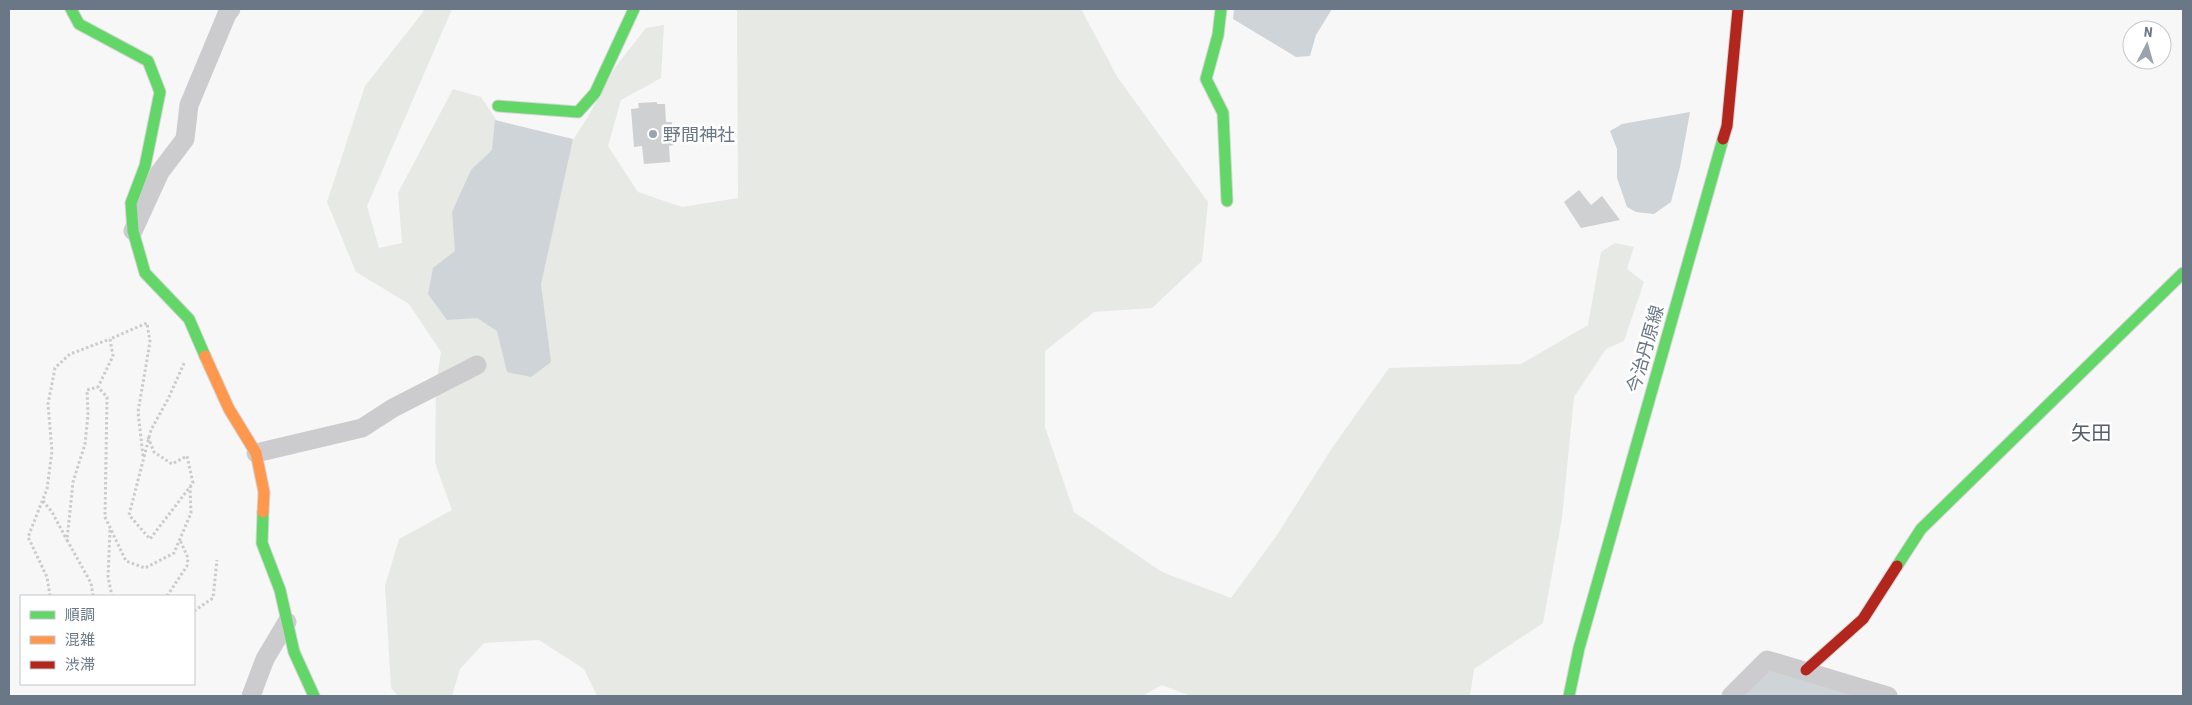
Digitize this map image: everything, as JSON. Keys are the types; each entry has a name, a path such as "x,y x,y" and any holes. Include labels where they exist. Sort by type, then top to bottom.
{"street":[{"path":"71,9 79,24 148,62 160,92 145,166 131,203 133,231 145,273 189,320 229,409 256,452 264,492 262,543 280,590 294,652 314,696"},
{"path":"133,231 160,172 186,139 189,105 227,14 231,9"},
{"path":"498,106 578,112 595,93 634,9"},
{"path":"1221,9 1218,35 1206,79 1223,113 1227,202"},
{"name":"今治丹原線","path":"1569,696 1579,648 1727,126 1738,9"},
{"path":"1806,670 1863,618 1921,529 2183,273"},
{"path":"256,452 362,428 393,408 477,365"},
{"path":"251,696 265,659 287,622"},
{"path":"1731,696 1767,660 1806,670 1888,696"}],"path":[{"path":"50,595 47,577 28,537 47,489 52,451 48,404 55,368 70,354 147,322 150,342 138,412 143,456"},
{"path":"67,540 73,482 85,444 88,415 87,390 98,387 113,356 110,339"},
{"path":"148,437 154,452 172,464 187,456 193,483 150,539 129,515 148,437 170,397 188,353"},
{"path":"98,387 107,397 105,517 126,561 145,568 174,553 192,514 190,487"},
{"path":"43,500 52,512 90,582 93,595"},
{"path":"110,529 108,577 112,595"},
{"path":"168,595 187,566 188,558 180,540"},
{"path":"195,610 213,598 217,560"}],"shaded area":[{"path":"424,9 452,9 367,206 379,248 402,243 398,193 453,89 481,97 509,139 549,178 587,118 616,66 646,28 664,25 661,78 621,100 608,146 638,192 682,207 738,198 737,9 1081,9 1118,78 1208,202 1202,261 1152,308 1094,312 1045,351 1045,427 1074,512 1162,572 1231,598 1275,538 1332,448 1389,368 1521,364 1588,325 1601,252 1615,243 1634,247 1627,269 1644,282 1624,341 1606,349 1574,397 1562,518 1543,623 1474,669 1470,696 1191,696 1162,685 1142,696 597,696 584,669 539,640 484,643 460,669 452,696 398,696 391,688 385,586 399,539 452,510 435,463 436,385 441,352 409,304 356,272 327,202 365,86"},
{"path":"1234,9 1332,9 1316,35 1310,56 1296,57 1233,19"},
{"path":"1690,112 1680,167 1671,202 1654,214 1636,212 1627,207 1617,178 1617,149 1610,131 1622,124"},
{"path":"495,120 573,139 541,284 551,362 531,377 507,372 497,331 477,318 447,320 428,294 433,268 455,251 452,212 471,170 492,150"}],"building":[{"name":"野間神社","path":"657,102 657,104 665,104 666,122 672,122 674,145 669,146 670,162 644,164 642,146 634,147 631,109 639,108 638,103"},
{"path":"1579,190 1591,205 1602,196 1620,220 1581,228 1564,202"}],"waterway":[{"path":"1751,696 1760,684 1770,679 1836,696"}],"traffic: fast":[{"path":"71,9 79,24 148,61 160,92 145,166 131,203 133,231 145,273 189,319 205,356"},
{"path":"498,106 578,112 595,93 634,9"},
{"path":"1221,9 1218,35 1206,79 1223,113 1227,201"},
{"path":"1569,696 1579,648 1723,139"},
{"path":"1897,566 1921,529 2183,273"},
{"path":"263,512 262,543 280,590 294,652 314,696"}],"traffic: slow":[{"path":"205,356 229,409 256,453 264,492 263,512"}],"traffic: jam":[{"path":"1723,139 1727,126 1738,9"},
{"path":"1806,670 1863,619 1897,566"}],"place":[{"name":"野間神社","path":"653,134"}],"district":[{"name":"矢田","path":"2091,433"}]}
